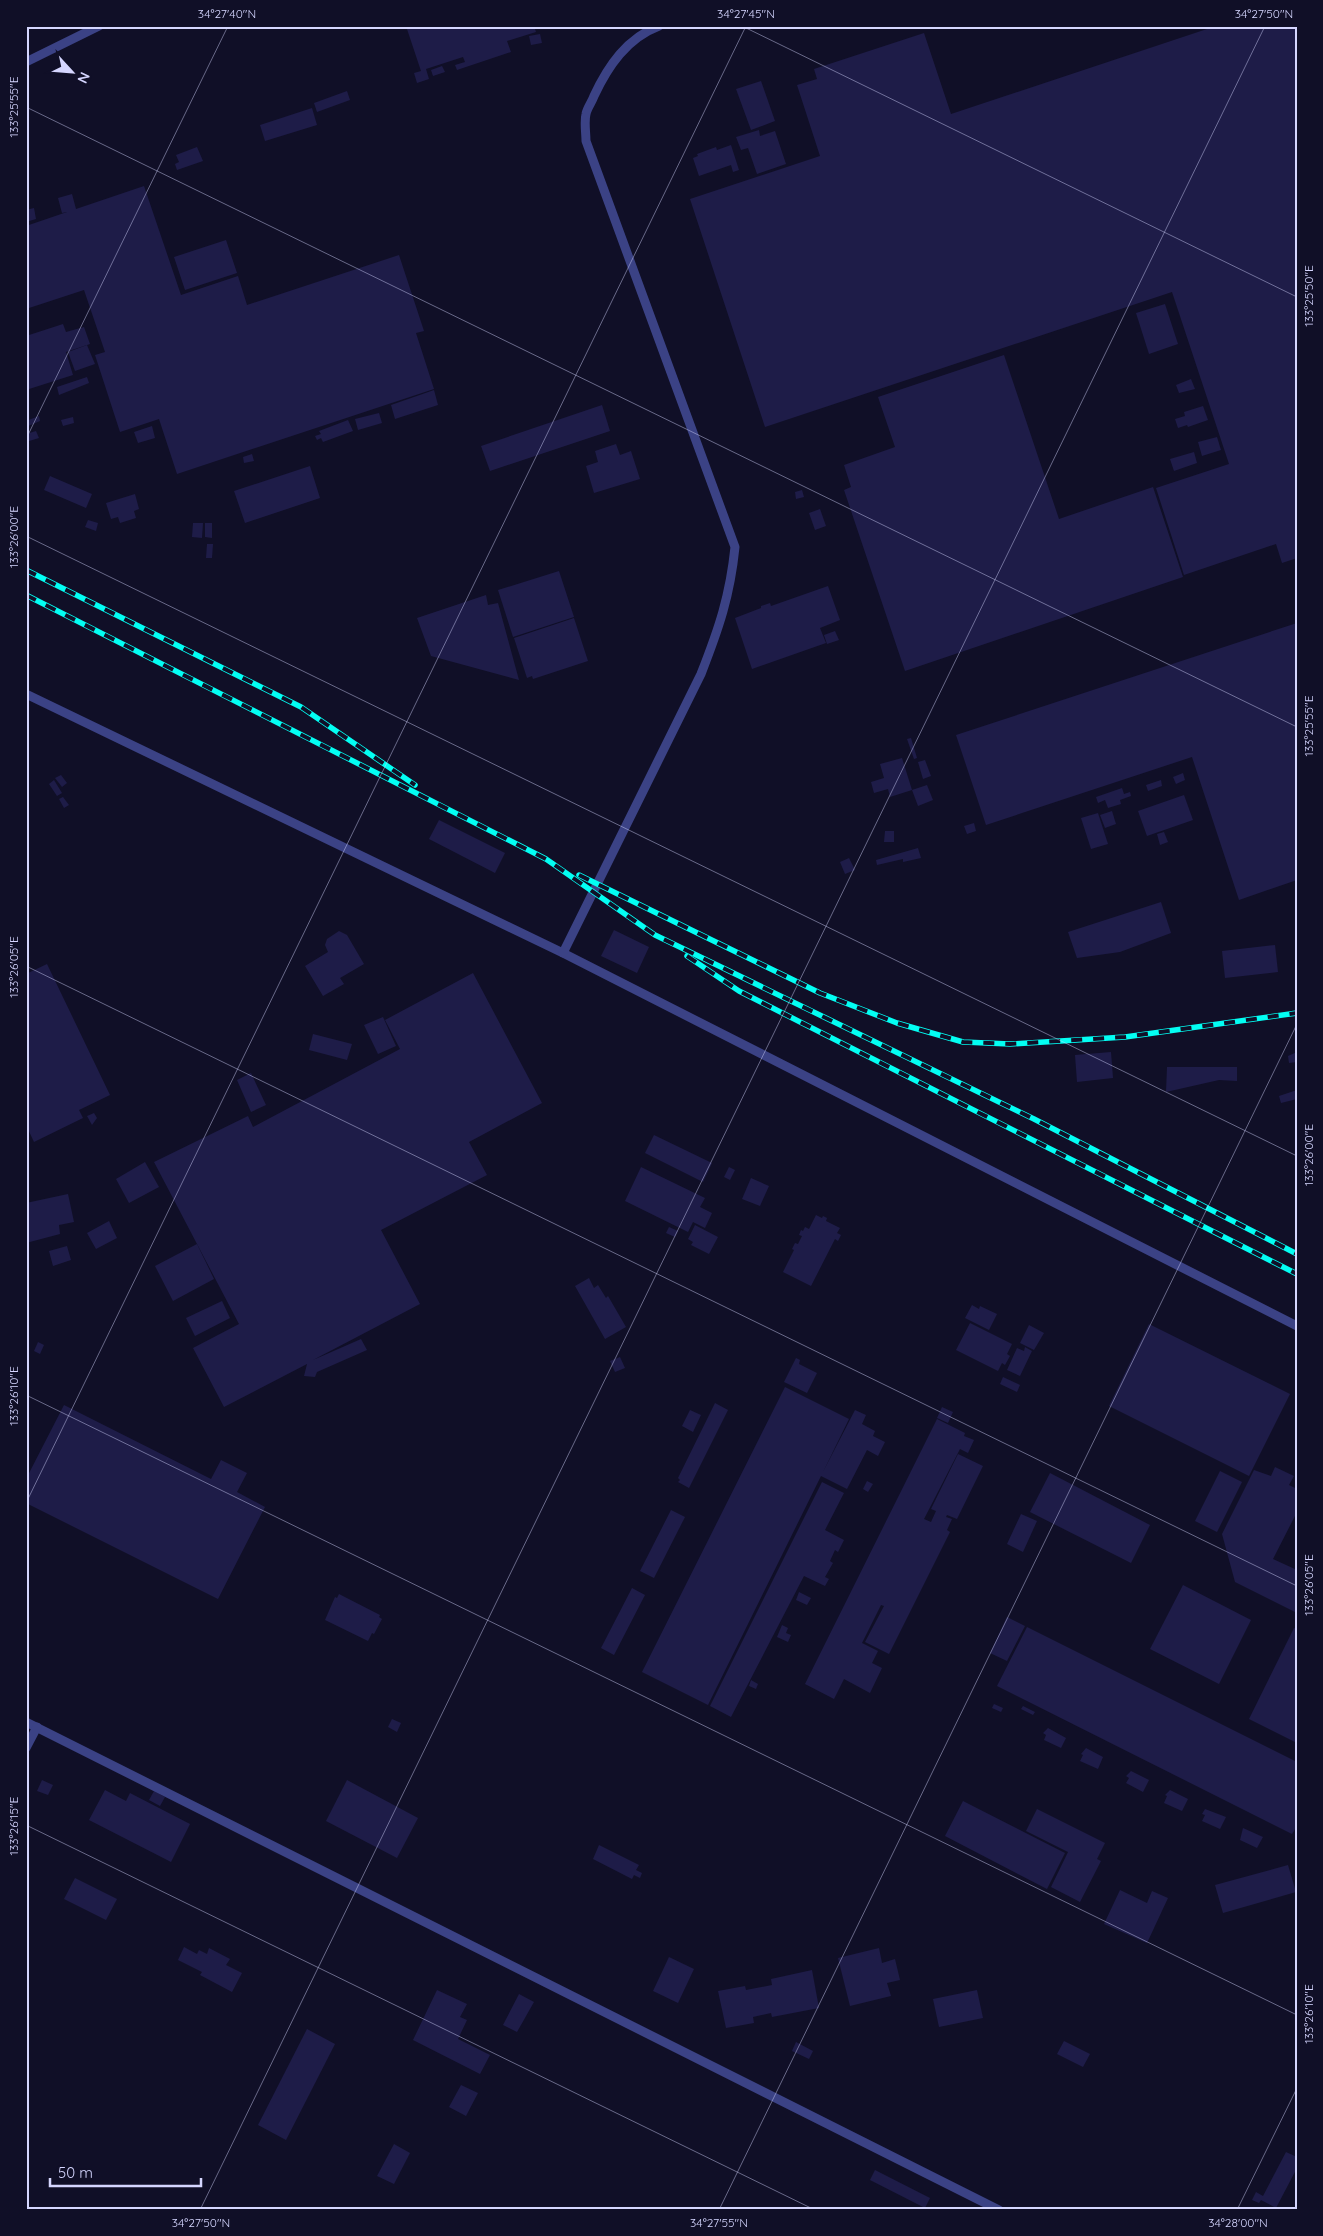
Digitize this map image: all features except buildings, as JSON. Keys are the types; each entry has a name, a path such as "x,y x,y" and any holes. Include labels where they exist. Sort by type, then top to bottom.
{"lane":[{"path":"26,62 99,26"},
{"path":"563,953 701,674 720,627 732,574 735,547 586,142 586,114 614,61 628,44 648,30 659,26"},
{"path":"26,694 563,953 1297,1326"},
{"path":"26,1722 999,2210"},
{"path":"26,1748 37,1728"}],"railway":[{"path":"26,570 301,707 415,785"},
{"path":"26,595 546,859 655,935 1034,1119 1297,1254"},
{"path":"579,875 820,993 897,1023 963,1042 1010,1044 1125,1037 1297,1013"},
{"path":"687,956 739,991 1297,1274"}]}
